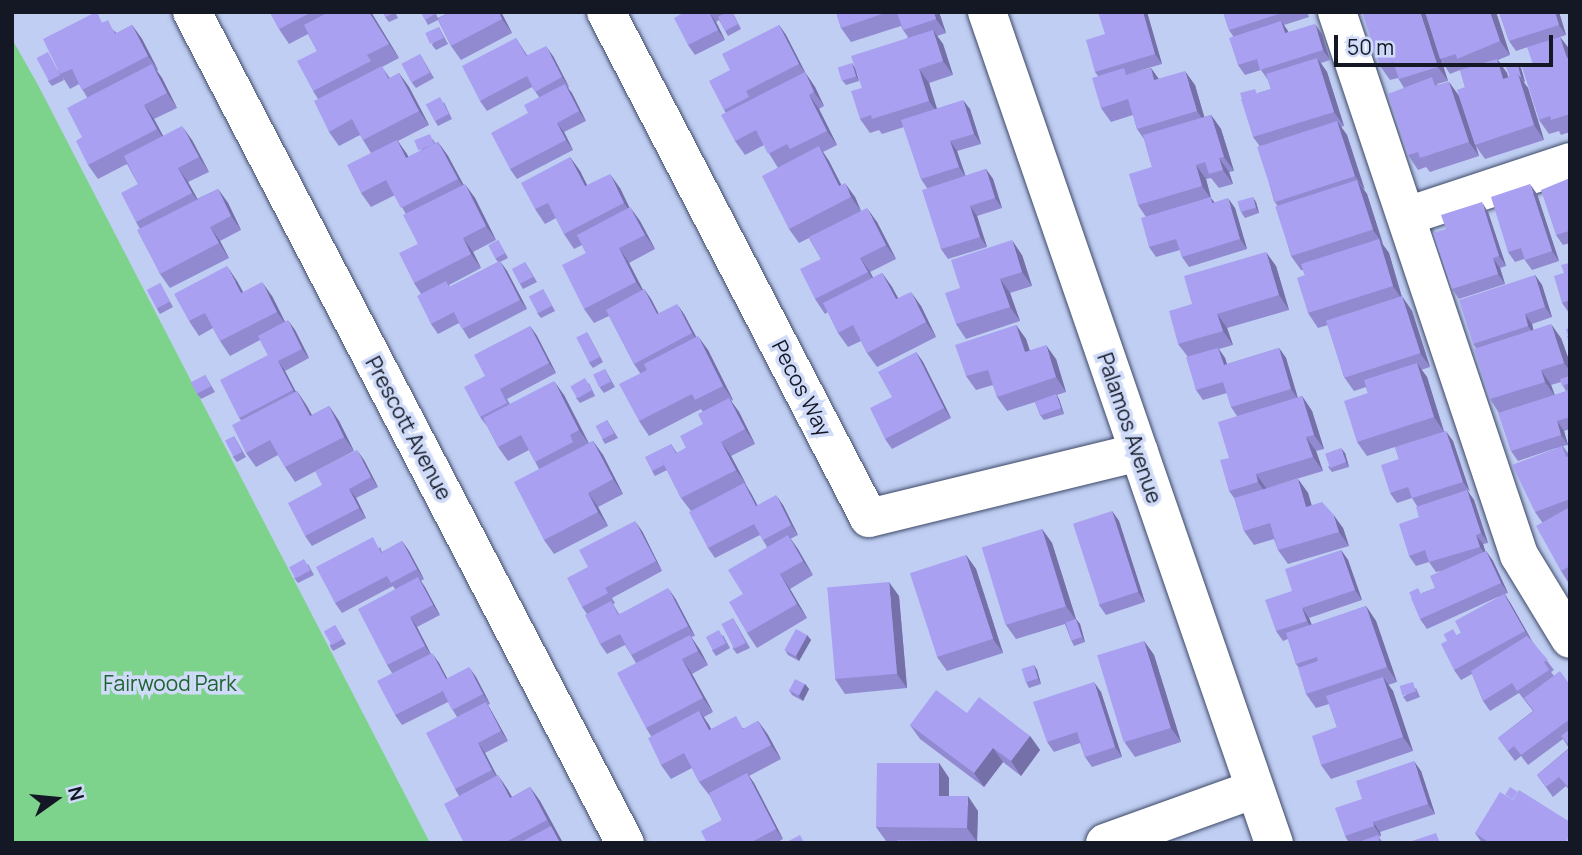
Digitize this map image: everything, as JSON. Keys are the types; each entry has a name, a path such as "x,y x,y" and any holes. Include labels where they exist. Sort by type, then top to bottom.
{"street":[{"name":"Prescott Avenue","path":"192,12 625,843"},
{"name":"Pecos Way","path":"606,12 869,518 1139,452"},
{"name":"Palamos Avenue","path":"987,12 1274,843"},
{"path":"1339,13 1519,555 1570,639"},
{"path":"1407,216 1570,162"},
{"path":"1105,843 1255,789"}],"green space":[{"name":"Fairwood Park","path":"12,39 38,85 430,843 12,843"}],"building":[{"path":"97,12 102,23 108,20 115,34 132,25 148,56 82,90 72,69 60,74 43,39"},
{"path":"270,12 312,12 279,29"},
{"path":"329,12 369,12 389,44 367,55 371,61 313,91 297,61 317,51 304,25"},
{"path":"383,12 394,12 394,13 385,17"},
{"path":"421,12 434,12 435,14 425,20"},
{"path":"450,12 499,12 502,19 451,46 438,19"},
{"path":"685,12 709,12 718,30 688,45 674,18"},
{"path":"732,12 738,24 725,31 718,17"},
{"path":"836,12 888,12 841,28"},
{"path":"897,12 934,12 936,19 903,30"},
{"path":"1098,12 1143,12 1155,54 1095,72 1086,40 1105,34"},
{"path":"1223,12 1285,12 1229,30"},
{"path":"1362,12 1420,12 1438,67 1399,79 1393,62 1380,66"},
{"path":"1425,12 1490,12 1500,41 1457,59 1456,54 1440,59"},
{"path":"1499,12 1555,12 1559,25 1509,41"},
{"path":"1281,21 1285,33 1315,24 1323,50 1260,70 1257,59 1238,65 1229,38"},
{"path":"779,25 799,64 746,91 749,97 724,110 709,81 730,70 722,54"},
{"path":"439,27 444,38 430,44 425,33"},
{"path":"933,30 943,61 919,69 929,101 872,119 871,115 860,119 851,91 862,88 851,56"},
{"path":"1560,37 1567,58 1570,57 1570,114 1551,120 1550,116 1539,120 1522,67 1533,64 1527,47"},
{"path":"516,38 526,56 546,46 562,77 535,92 527,76 480,101 462,66"},
{"path":"48,52 60,75 49,81 37,58"},
{"path":"420,54 430,73 411,82 401,64"},
{"path":"1317,58 1334,112 1253,137 1241,99 1271,89 1266,74"},
{"path":"1497,59 1503,79 1518,74 1534,125 1475,145 1457,90 1465,87 1460,70"},
{"path":"852,63 856,76 842,81 838,67"},
{"path":"1517,63 1521,77 1518,74 1510,77 1506,67"},
{"path":"152,64 167,93 144,105 157,129 88,165 76,141 82,137 67,108"},
{"path":"382,66 388,79 399,73 419,111 363,140 352,119 329,132 314,101"},
{"path":"1124,68 1126,75 1151,68 1154,80 1185,71 1197,111 1137,129 1128,99 1101,108 1092,78"},
{"path":"805,72 814,92 809,95 827,131 790,149 787,144 768,154 756,130 735,141 721,115"},
{"path":"1432,77 1435,86 1449,82 1469,142 1420,158 1418,152 1408,155 1388,94"},
{"path":"565,84 579,111 557,123 566,140 510,169 491,133 528,113 524,105"},
{"path":"1255,89 1257,94 1242,99 1240,93"},
{"path":"440,97 449,114 435,121 426,105"},
{"path":"963,100 974,134 950,141 959,167 921,179 901,120"},
{"path":"1211,115 1224,157 1219,158 1223,170 1209,174 1205,162 1196,165 1202,186 1138,205 1129,174 1152,167 1143,135"},
{"path":"1337,121 1355,176 1275,202 1257,147"},
{"path":"182,126 199,157 178,168 192,193 136,222 121,193 138,184 124,156"},
{"path":"430,134 434,144 418,151 414,140"},
{"path":"397,140 406,158 438,142 458,179 401,208 386,180 361,193 347,165"},
{"path":"819,146 839,186 845,183 851,197 789,229 762,176"},
{"path":"570,157 585,186 610,174 624,203 564,234 548,203 535,209 521,183"},
{"path":"986,169 995,198 970,206 980,237 941,249 922,190"},
{"path":"1570,178 1570,235 1569,231 1556,235 1541,190"},
{"path":"1357,180 1373,229 1291,256 1275,207"},
{"path":"465,184 486,226 463,238 471,254 414,283 399,253 418,244 403,215"},
{"path":"1530,184 1552,251 1525,260 1521,248 1508,252 1491,197"},
{"path":"218,189 231,216 210,227 219,243 160,274 137,230"},
{"path":"1211,197 1212,203 1228,198 1240,239 1182,257 1176,239 1149,247 1141,218"},
{"path":"1253,197 1256,208 1240,212 1238,201"},
{"path":"1482,202 1499,256 1493,258 1498,274 1452,289 1433,233 1446,229 1441,215"},
{"path":"630,207 645,235 619,248 636,282 584,309 562,265 586,253 577,235"},
{"path":"867,208 886,245 860,258 868,272 815,299 800,269 821,259 809,237"},
{"path":"1379,239 1393,286 1308,313 1297,278 1305,275 1301,264"},
{"path":"498,240 505,253 495,258 488,245"},
{"path":"1012,240 1022,272 1000,279 1010,307 956,324 945,293 960,288 951,260"},
{"path":"1266,252 1279,295 1217,314 1223,331 1178,344 1169,311 1192,304 1184,276"},
{"path":"500,261 520,300 462,329 454,312 431,324 417,296 446,281 449,287"},
{"path":"525,262 533,277 520,284 512,269"},
{"path":"1569,263 1570,271 1564,273 1561,265"},
{"path":"227,266 241,293 262,282 277,312 220,341 205,313 189,321 174,294"},
{"path":"1570,271 1570,300 1562,303 1554,276"},
{"path":"882,273 896,299 911,292 926,322 867,353 853,325 838,333 823,303"},
{"path":"1535,275 1545,307 1525,314 1528,326 1473,344 1459,300"},
{"path":"160,283 170,302 157,309 147,290"},
{"path":"543,289 552,306 538,313 529,297"},
{"path":"644,289 657,314 677,304 692,333 634,364 606,310"},
{"path":"1402,296 1421,353 1344,378 1326,321"},
{"path":"288,320 302,349 278,361 293,390 239,418 220,380 268,355 258,336"},
{"path":"1551,324 1564,363 1541,370 1545,382 1490,399 1474,349"},
{"path":"1016,325 1025,352 1046,345 1056,377 997,397 988,370 966,376 955,345"},
{"path":"530,326 549,363 500,389 507,403 480,417 464,387 485,376 474,355"},
{"path":"587,332 600,357 589,362 576,337"},
{"path":"698,336 723,386 695,400 692,394 639,421 619,384 647,370 644,364"},
{"path":"1218,348 1224,365 1279,348 1291,389 1231,407 1223,382 1196,390 1186,357"},
{"path":"916,352 944,408 885,439 870,408 892,397 878,372"},
{"path":"1417,363 1434,417 1357,442 1344,401 1368,393 1364,380"},
{"path":"605,369 611,382 599,387 593,374"},
{"path":"205,375 211,387 197,394 191,382"},
{"path":"1570,376 1570,383 1562,386 1560,379"},
{"path":"585,378 592,390 577,399 570,386"},
{"path":"554,381 579,430 570,435 573,442 535,462 521,435 498,447 483,418"},
{"path":"1570,390 1570,417 1557,421 1561,435 1511,451 1498,413"},
{"path":"297,391 310,416 329,406 344,437 285,467 270,440 246,453 232,425"},
{"path":"1056,394 1061,408 1040,416 1035,402"},
{"path":"1302,396 1314,435 1306,437 1313,457 1256,474 1258,482 1229,491 1220,460 1229,458 1218,422"},
{"path":"729,398 745,429 721,442 736,470 681,498 662,461 686,448 680,436 703,424 698,414"},
{"path":"607,420 614,433 603,439 596,426"},
{"path":"1446,431 1463,482 1412,498 1408,487 1390,493 1381,465 1399,459 1395,447"},
{"path":"234,436 242,452 233,457 225,441"},
{"path":"593,441 613,479 588,493 598,512 544,540 514,482"},
{"path":"671,444 676,454 662,461 664,465 652,471 645,457"},
{"path":"1562,446 1566,457 1570,456 1570,499 1535,512 1512,465"},
{"path":"1341,448 1346,462 1330,468 1325,454"},
{"path":"357,450 371,477 349,489 359,508 305,536 288,503 322,485 315,471"},
{"path":"1298,479 1306,507 1322,502 1333,514 1339,532 1278,550 1270,523 1244,531 1234,498"},
{"path":"744,483 756,506 776,495 791,525 763,540 754,524 708,548 689,512"},
{"path":"1467,490 1481,533 1476,535 1480,547 1429,562 1425,550 1409,556 1399,524 1419,517 1416,507"},
{"path":"1570,507 1570,566 1561,571 1536,526"},
{"path":"1112,511 1138,592 1099,605 1073,524"},
{"path":"635,521 656,561 605,588 608,593 582,607 567,578 588,567 579,550"},
{"path":"1042,529 1066,606 1005,625 982,547"},
{"path":"788,535 803,561 780,574 797,604 747,633 729,602 743,594 728,570"},
{"path":"373,537 381,553 402,541 417,569 391,583 387,576 335,603 316,567"},
{"path":"1341,550 1355,590 1302,608 1307,621 1276,631 1265,600 1292,591 1285,569"},
{"path":"1486,551 1501,583 1420,619 1411,598 1435,588 1430,576"},
{"path":"966,555 993,639 937,657 910,573"},
{"path":"304,559 310,570 295,579 289,567"},
{"path":"418,577 433,605 410,617 425,646 387,665 358,609"},
{"path":"889,582 897,674 835,679 827,587"},
{"path":"668,588 688,626 631,655 620,634 600,644 585,615 611,601 618,615"},
{"path":"1418,588 1421,594 1412,599 1409,593"},
{"path":"1504,594 1525,631 1454,670 1441,644 1461,633 1455,621"},
{"path":"1366,606 1387,667 1306,694 1298,668 1318,661 1317,657 1296,664 1286,633"},
{"path":"733,618 746,643 734,649 721,624"},
{"path":"1076,619 1082,637 1071,640 1066,622"},
{"path":"335,625 343,639 332,645 324,632"},
{"path":"796,629 807,635 796,656 784,650"},
{"path":"1453,629 1457,636 1447,641 1443,634"},
{"path":"719,630 726,643 713,650 706,637"},
{"path":"690,635 698,651 682,659 703,698 646,728 617,673"},
{"path":"1527,636 1548,660 1544,662 1549,670 1517,691 1512,683 1483,701 1471,671"},
{"path":"1144,641 1171,728 1124,742 1097,655"},
{"path":"432,653 446,679 469,667 483,694 452,710 443,691 395,715 377,681"},
{"path":"1034,665 1038,678 1026,682 1022,669"},
{"path":"1560,671 1570,685 1570,719 1521,755 1514,746 1508,751 1498,738 1534,711 1524,698"},
{"path":"1383,677 1403,737 1321,765 1312,736 1337,727 1326,696"},
{"path":"795,679 805,684 799,696 789,691"},
{"path":"1094,682 1115,747 1085,757 1077,732 1047,742 1033,702"},
{"path":"1413,682 1416,692 1403,696 1400,686"},
{"path":"936,690 967,713 979,697 1030,736 1011,761 993,748 974,773 910,725"},
{"path":"486,702 501,731 478,743 492,770 455,789 426,733"},
{"path":"699,711 709,730 736,716 743,729 758,721 771,745 699,782 684,753 661,765 648,738"},
{"path":"1570,729 1570,746 1561,736"},
{"path":"1570,748 1570,784 1567,786 1559,777 1546,787 1537,775"},
{"path":"1414,761 1428,804 1373,822 1374,826 1345,836 1335,808 1362,799 1356,781"},
{"path":"877,763 939,763 939,796 968,796 967,828 876,827"},
{"path":"747,773 776,829 750,843 707,843 701,831 722,820 709,793"},
{"path":"498,775 510,798 530,787 547,820 504,843 464,843 444,804"},
{"path":"1510,787 1518,792 1513,799 1505,795"},
{"path":"1519,790 1570,822 1570,836 1565,843 1490,843 1475,833 1500,792 1513,800"},
{"path":"551,826 560,843 519,843"},
{"path":"1436,833 1440,843 1406,843"},
{"path":"800,835 804,843 785,843"},
{"path":"1378,835 1380,843 1356,843"},
{"path":"897,840 964,841 964,843 897,843"}]}
